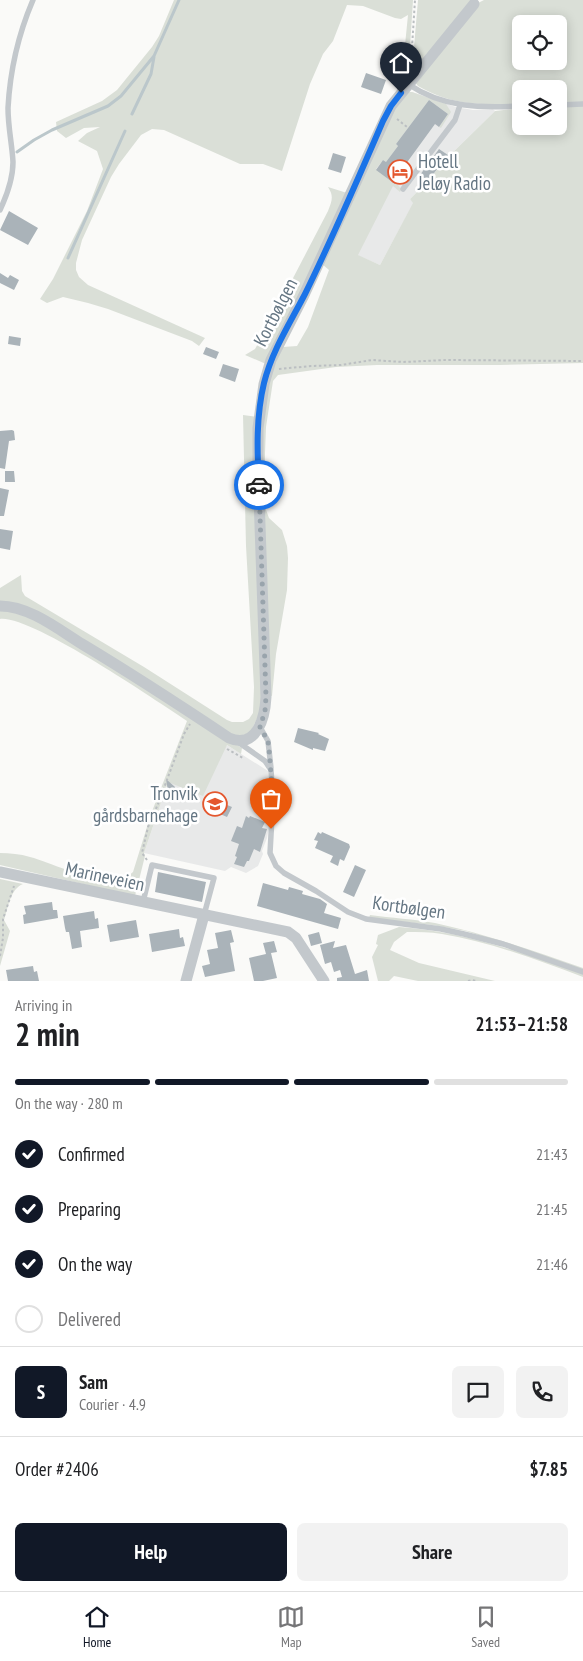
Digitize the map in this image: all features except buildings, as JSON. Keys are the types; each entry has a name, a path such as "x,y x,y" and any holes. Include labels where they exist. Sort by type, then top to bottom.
{"street":[{"name":"Kortbølgen","path":"260,727 265,711 266,697 258,428 264,384 270,360 304,296 391,106 476,2"},
{"path":"0,606 14,607 40,619 102,656 229,738 237,741 249,738 260,727"},
{"name":"Marineveien","path":"0,872 292,934 324,981"},
{"path":"186,981 204,915"}],"lane":[{"path":"0,210 9,186 13,164 8,130 8,109 13,68 22,26 32,0"},
{"path":"411,81 416,90 460,106 478,108 512,106"},
{"path":"567,105 583,104"},
{"path":"403,189 456,120 460,106"},
{"name":"Kortbølgen","path":"260,727 268,741 271,770 273,799 270,852 276,866 284,873 348,912 366,919 464,934 502,944 583,972"},
{"path":"237,741 265,761 271,770"},
{"path":"144,902 152,865 214,878 204,915"}],"path":[{"path":"411,81 415,0"},
{"path":"268,370 341,365 372,360 403,362 446,360 583,361"},
{"path":"152,865 143,857 142,853 148,826 187,727 189,724 194,727"},
{"path":"224,747 242,758"},
{"path":"0,956 3,938 3,919 18,876"},
{"path":"468,981 477,981"}],"shaded area":[{"path":"174,0 413,0 409,63 404,62 408,15 401,19 363,6 347,5 333,41 323,54 310,84 282,171 263,164 240,164 164,130 152,129 141,135 119,164 111,177 82,240 76,263 79,277 88,285 205,338 199,346 192,341 88,303 63,297 47,303 40,299 53,279 87,211 103,169 97,151 78,141 87,133 100,127 84,128 66,138 57,131 56,122 102,101 117,90 159,36"},
{"path":"418,0 473,0 418,66 414,66 413,59"},
{"name":"Hotell Jeløy Radio","path":"484,0 583,0 583,102 567,103 567,80 512,80 512,104 480,104 456,101 431,93 418,86 415,82 478,3"},
{"path":"407,92 446,104 451,112 441,128 439,127 448,114 429,100 396,144 398,146 386,162 383,160 376,169 401,189 400,192 393,186 358,255 380,265 413,203 410,199 443,162 495,111 512,109 512,135 567,135 567,106 583,105 583,363 377,365 336,367 278,375 273,381 266,427 265,507 269,518 282,530 287,546 288,558 287,590 276,654 272,696 268,695 261,443 268,378 283,347 297,346 308,327 329,270 322,264 387,116"},
{"name":"Hotell Jeløy Radio","path":"412,92 456,107 473,110 493,109 495,111 443,162 410,199 414,202 380,265 359,256 335,236"},
{"path":"328,187 347,193 266,364 245,355 255,349 328,211 332,199"},
{"path":"243,415 257,417 263,707 250,733 236,737 88,644 0,603 0,588 21,575 22,591 25,596 144,667 227,720 243,722 249,719 253,713 254,687 246,546"},
{"path":"0,609 9,609 42,623 242,748 241,754 227,745 203,796 168,782 144,853 145,856 135,896 0,865 0,853 26,856 83,875 111,880 123,878 133,872 151,814 187,721 122,678 64,644 16,621 0,619"},
{"name":"Tronvik gårdsbarnehage","path":"227,745 268,771 270,823 262,851 263,854 258,866 246,873 231,867 225,871 144,853 168,782"},
{"path":"0,879 23,884 12,894 8,905 4,920 10,931 0,966"},
{"path":"370,915 454,927 528,949 583,968 583,970 466,931 369,918"},
{"path":"399,927 423,929 470,938 538,958 583,974 583,977 531,958 460,937 438,933 407,932 394,942 390,950 419,963 495,981 418,981 394,976 389,981 378,981 372,957 378,945 376,944 378,935"}],"waterway":[{"path":"17,152 52,130 108,106 121,96 154,56 179,0"},
{"path":"132,114 151,74 154,57"},
{"path":"68,258 125,131"}],"way so far":[{"path":"259,485 266,697 265,711 260,727 268,741 270,757 273,799 271,829"}],"place":[{"name":"Hotell Jeløy Radio","path":"400,172"},
{"name":"Tronvik gårdsbarnehage","path":"215,804"}],"route":[{"path":"259,485 258,428 260,405 270,360 304,296 383,121 401,93"}]}
